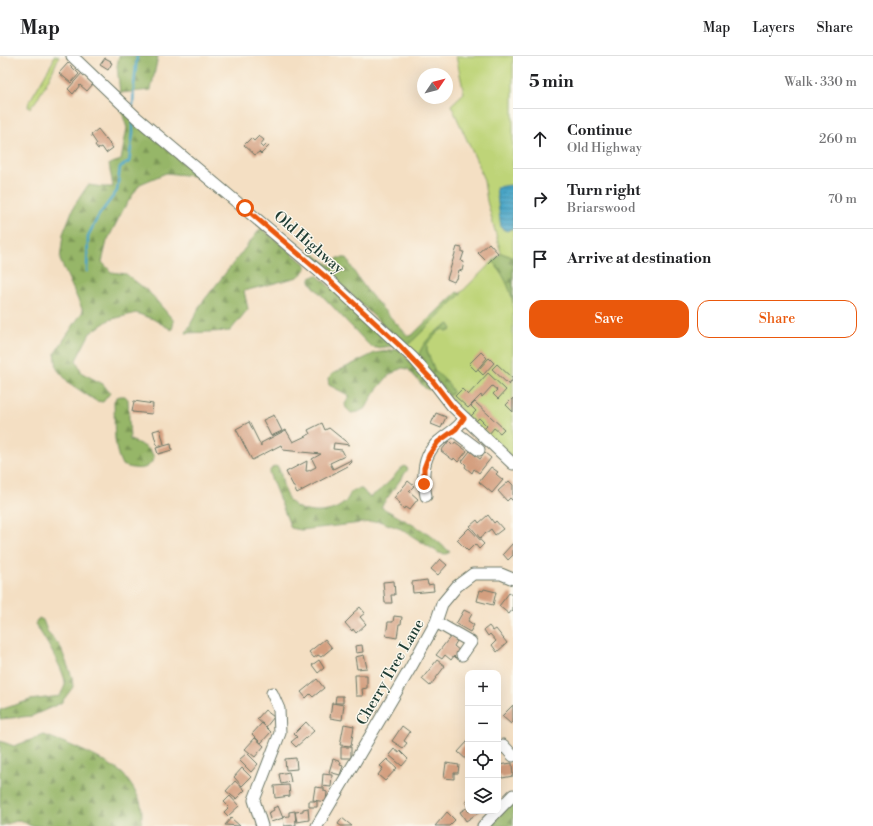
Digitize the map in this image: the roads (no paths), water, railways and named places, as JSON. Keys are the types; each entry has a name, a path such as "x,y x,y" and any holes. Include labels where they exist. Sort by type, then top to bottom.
{"street":[{"name":"Old Highway","path":"72,56 137,118 328,279 413,358 452,406 513,464"},
{"path":"426,496 424,468 429,455 438,442 460,425 464,418"},
{"path":"454,430 479,450"},
{"name":"Cherry Tree Lane","path":"318,826 411,667 436,622 442,604 457,586 473,574 502,574 513,579"},
{"path":"436,622 471,642 462,656"},
{"path":"262,826 254,800 280,733 279,708 272,693"},
{"path":"501,746 503,745 513,756"},
{"path":"483,826 513,795"}],"water":[{"path":"513,186 513,228 507,231 501,228 496,187"}],"waterway":[{"path":"133,105 137,56"},
{"path":"87,271 88,236 99,215 117,191 120,167 129,162 133,123"}]}
